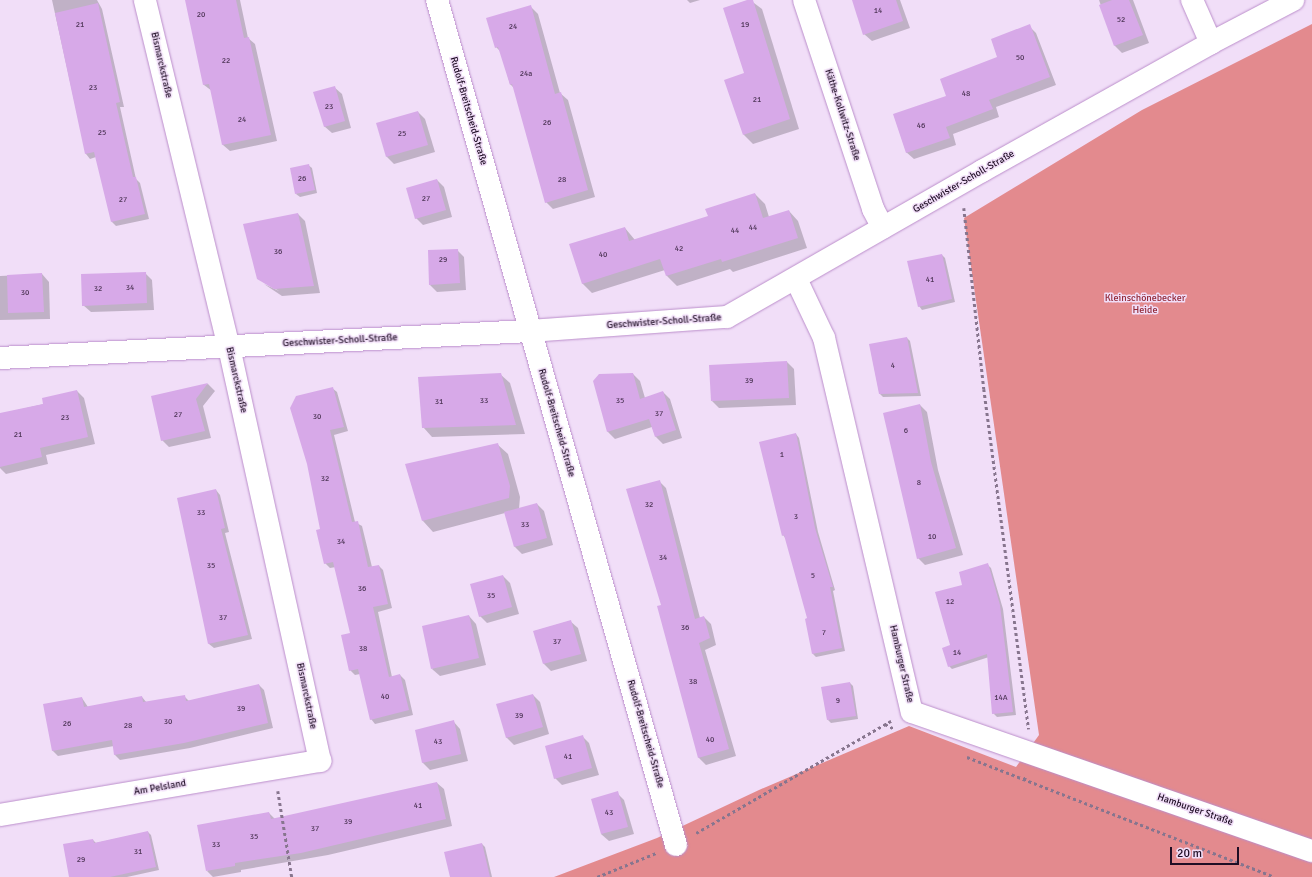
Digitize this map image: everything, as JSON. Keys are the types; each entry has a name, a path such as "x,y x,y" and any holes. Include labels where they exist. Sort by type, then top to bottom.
{"street":[{"name":"Bismarckstraße","path":"145,0 229,348 320,761"},
{"name":"Rudolf-Breitscheid-Straße","path":"437,0 676,845"},
{"name":"Käthe-Kollwitz-Straße","path":"804,0 874,209 883,228"},
{"path":"1192,0 1211,43"},
{"name":"Geschwister-Scholl-Straße","path":"0,358 229,348 530,331 727,317 1211,43 1293,0"},
{"name":"Hamburger Straße","path":"796,279 824,338 912,712 1312,851"},
{"name":"Am Pelsland","path":"0,815 320,761"}],"path":[{"path":"953,188 965,211 984,389 1032,753"},
{"path":"597,877 676,845 885,724 912,712"},
{"path":"885,724 899,730"},
{"path":"966,757 1274,877"},
{"path":"275,768 292,877"}],"green space":[{"name":"Kleinschönebecker Heide","path":"1312,24 1312,877 554,877 657,838 759,790 909,726 1016,767 1039,735 964,218 1142,110"}],"building":[{"path":"185,0 236,0 244,38 249,37 271,135 222,145 209,84 203,85"},
{"path":"747,0 753,0 790,119 743,135 724,80 744,73 723,8"},
{"path":"852,0 896,0 903,21 863,35"},
{"path":"1112,0 1129,0 1143,35 1114,46 1099,5"},
{"path":"98,3 120,102 116,103 133,177 136,177 145,214 111,222 94,152 85,154 55,13"},
{"path":"531,5 555,94 561,92 588,190 545,203 512,84 510,85 498,47 495,48 486,18"},
{"path":"1030,24 1050,77 989,100 993,109 946,127 950,138 906,153 893,114 946,96 940,79 997,57 991,39"},
{"path":"335,86 345,121 324,127 313,92"},
{"path":"418,111 428,145 386,157 376,123"},
{"path":"309,164 315,190 295,194 290,168"},
{"path":"437,179 446,210 415,219 406,188"},
{"path":"755,193 763,218 789,210 798,238 722,262 721,259 666,276 660,259 582,284 569,244 625,227 629,241 708,216 705,209"},
{"path":"298,213 314,286 274,289 257,279 243,224"},
{"path":"458,249 460,283 429,285 428,250"},
{"path":"942,254 952,299 918,307 907,261"},
{"path":"146,272 147,303 82,306 81,274"},
{"path":"42,273 44,312 8,313 7,275"},
{"path":"907,337 918,393 879,394 869,344"},
{"path":"787,361 789,398 711,401 709,365"},
{"path":"501,373 516,425 422,428 418,377"},
{"path":"633,373 640,399 663,391 676,430 655,437 649,419 607,432 593,381 599,374"},
{"path":"208,383 196,399 205,431 161,441 151,396"},
{"path":"333,387 344,427 330,430 352,522 358,521 368,567 379,565 388,604 373,607 389,677 400,674 409,710 370,720 358,669 349,671 341,635 350,633 333,562 324,564 316,530 320,529 307,464 290,408 296,396"},
{"path":"77,390 88,437 40,448 42,457 0,467 0,413 43,404 42,398"},
{"path":"920,404 931,462 956,548 917,559 883,413"},
{"path":"796,433 815,528 833,587 830,587 842,648 812,654 805,619 807,618 784,535 782,536 759,442"},
{"path":"498,443 510,486 509,498 422,521 405,464"},
{"path":"660,480 695,619 704,616 710,638 699,643 729,749 698,758 657,606 661,605 626,489"},
{"path":"216,489 225,528 221,529 248,635 208,644 177,498"},
{"path":"537,503 547,538 514,547 504,512"},
{"path":"988,563 1000,605 1013,712 992,714 987,654 948,667 942,648 950,645 935,592 962,585 959,572"},
{"path":"503,575 512,607 479,617 470,584"},
{"path":"469,615 479,658 431,669 422,626"},
{"path":"571,620 581,654 543,664 533,631"},
{"path":"850,682 856,716 827,720 821,687"},
{"path":"259,684 268,723 184,743 114,755 112,740 52,751 43,704 82,697 84,707 142,696 143,702 185,695 186,701"},
{"path":"533,694 543,727 506,738 496,704"},
{"path":"454,720 461,754 422,763 415,730"},
{"path":"583,735 592,768 554,779 545,746"},
{"path":"437,782 446,819 301,853 235,863 235,866 206,871 197,825 269,812 271,819"},
{"path":"618,791 628,827 601,834 591,799"},
{"path":"148,831 156,867 110,877 69,877 63,844 93,839 94,843"},
{"path":"482,843 490,877 450,877 444,852"}]}
